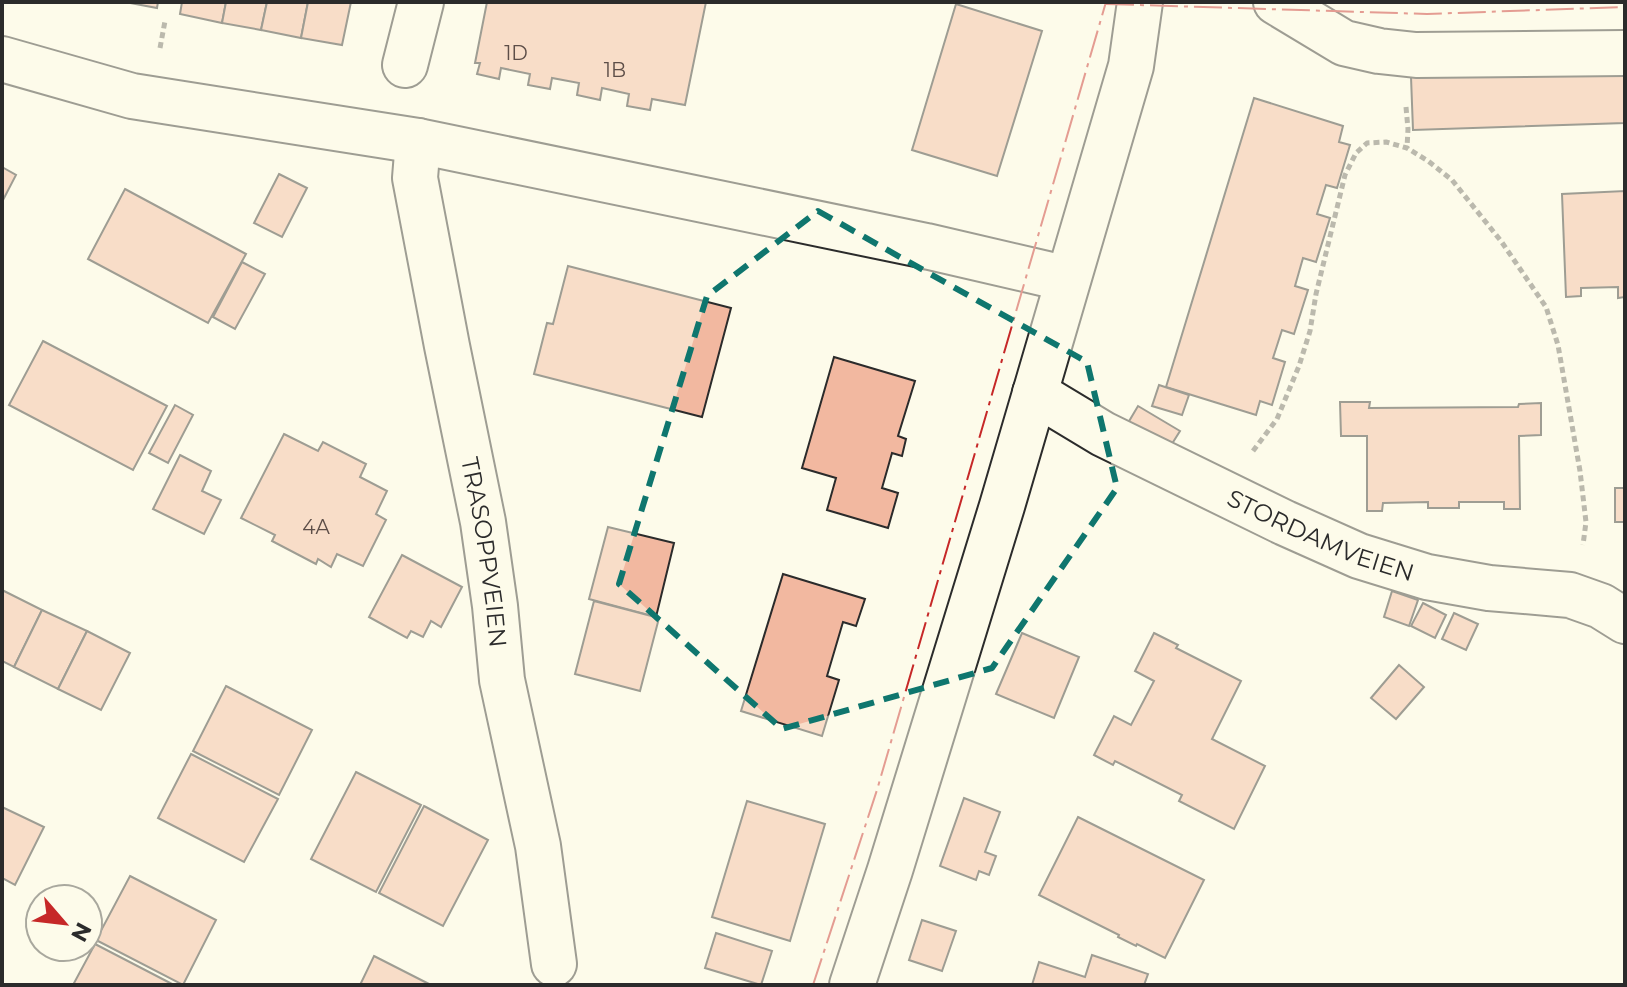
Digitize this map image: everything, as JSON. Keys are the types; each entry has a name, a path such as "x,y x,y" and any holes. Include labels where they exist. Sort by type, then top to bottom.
{"street":[{"path":"405,65 421,2"},
{"path":"852,985 1035,393 1131,66 1140,2"},
{"path":"1276,2 1344,43 1379,51 1416,55 1625,53"},
{"path":"2,59 132,96 418,141 926,246 1068,279"},
{"name":"TRASOPPVEIEN","path":"418,141 415,178 483,522 502,680 538,846 554,964"},
{"name":"STORDAMVEIEN","path":"1035,393 1103,434 1359,556 1427,577 1489,588 1570,595 1601,606 1625,621"}],"path":[{"path":"1405,95 1407,148"},
{"path":"1216,490 1253,451 1277,419 1310,331 1345,175 1356,153 1367,143 1386,142 1407,148 1452,180 1501,241 1546,307 1558,345 1586,522 1581,557 1570,595"}],"highlighted area":[{"path":"818,211 1087,362 1117,488 992,668 782,729 619,584 707,296"}],"building":[{"path":"125,2 158,2 157,8"},
{"path":"182,2 226,2 222,23 180,14"},
{"path":"226,2 267,2 261,30 222,23"},
{"path":"267,2 308,2 301,38 261,30"},
{"path":"308,2 351,2 342,45 301,38"},
{"path":"487,2 706,2 685,105 652,99 650,110 627,106 629,94 602,88 600,100 577,95 579,83 552,78 550,89 528,85 530,74 501,68 499,79 477,74 480,63 475,63"},
{"path":"956,4 1042,31 997,176 912,150"},
{"path":"1625,69 1625,123 1413,130 1411,77"},
{"path":"1254,98 1343,126 1339,142 1350,145 1337,188 1326,185 1317,214 1330,218 1316,262 1303,258 1295,286 1308,290 1294,334 1282,330 1273,358 1285,362 1272,405 1260,401 1256,415 1166,387"},
{"path":"2,167 16,175 2,202"},
{"path":"279,174 307,188 282,237 254,223"},
{"path":"125,189 246,254 208,323 88,259"},
{"path":"1625,191 1625,297 1618,298 1618,287 1581,288 1581,296 1566,297 1562,194"},
{"path":"242,262 265,274 235,329 213,317"},
{"path":"568,266 731,308 702,417 534,374 547,323 553,324"},
{"path":"43,341 167,406 133,470 9,405"},
{"path":"834,357 915,381 898,436 906,439 902,456 892,453 882,488 898,493 888,528 827,510 836,478 802,468"},
{"path":"1159,385 1189,395 1182,415 1152,406"},
{"path":"1340,402 1370,402 1369,408 1518,407 1519,404 1541,403 1541,435 1519,436 1520,509 1504,509 1504,502 1459,502 1459,508 1428,508 1428,502 1383,503 1382,511 1367,511 1367,436 1341,436"},
{"path":"175,405 193,415 168,463 149,453"},
{"path":"1138,406 1180,431 1170,447 1128,423"},
{"path":"284,434 318,451 323,442 366,464 360,477 387,491 376,514 386,520 363,566 337,554 331,567 318,559 316,564 272,541 275,535 241,518"},
{"path":"180,455 211,471 202,491 221,500 204,534 153,509"},
{"path":"1615,488 1625,488 1625,522 1615,522"},
{"path":"608,527 674,543 656,617 589,599"},
{"path":"402,555 462,587 441,627 431,621 423,637 411,631 407,638 369,617"},
{"path":"783,574 865,599 856,626 843,622 827,676 839,680 822,736 741,711"},
{"path":"2,590 42,610 14,667 2,661"},
{"path":"1392,591 1418,600 1409,626 1384,617"},
{"path":"594,601 659,618 640,691 575,674"},
{"path":"1423,603 1446,615 1435,638 1411,626"},
{"path":"42,610 87,631 58,689 14,667"},
{"path":"1454,613 1478,624 1466,650 1442,639"},
{"path":"87,631 130,653 101,710 58,689"},
{"path":"1022,633 1079,657 1054,718 996,694"},
{"path":"1154,633 1178,645 1176,648 1241,681 1212,739 1265,766 1234,829 1179,801 1182,795 1115,761 1113,765 1094,755 1114,716 1131,725 1154,681 1135,671"},
{"path":"1399,665 1424,687 1396,719 1371,698"},
{"path":"226,686 312,730 279,795 193,751"},
{"path":"191,754 278,799 244,862 158,818"},
{"path":"356,772 421,805 376,892 311,859"},
{"path":"964,798 1000,812 985,852 996,856 989,875 979,871 976,880 940,866"},
{"path":"747,801 825,824 790,941 712,917"},
{"path":"424,806 488,840 443,926 379,893"},
{"path":"2,807 44,827 15,885 2,878"},
{"path":"1078,817 1204,880 1165,958 1039,895"},
{"path":"130,876 216,920 183,985 104,944 104,925"},
{"path":"922,920 956,931 942,971 909,960"},
{"path":"716,933 772,951 761,985 705,968"},
{"path":"104,949 174,985 73,985 85,963 104,963"},
{"path":"1092,955 1148,974 1144,985 1032,985 1039,962 1085,977"},
{"path":"374,956 431,985 360,985"}],"power":[{"path":"813,985 877,790 1106,2"},
{"path":"1106,4 1427,14 1625,7"}]}
